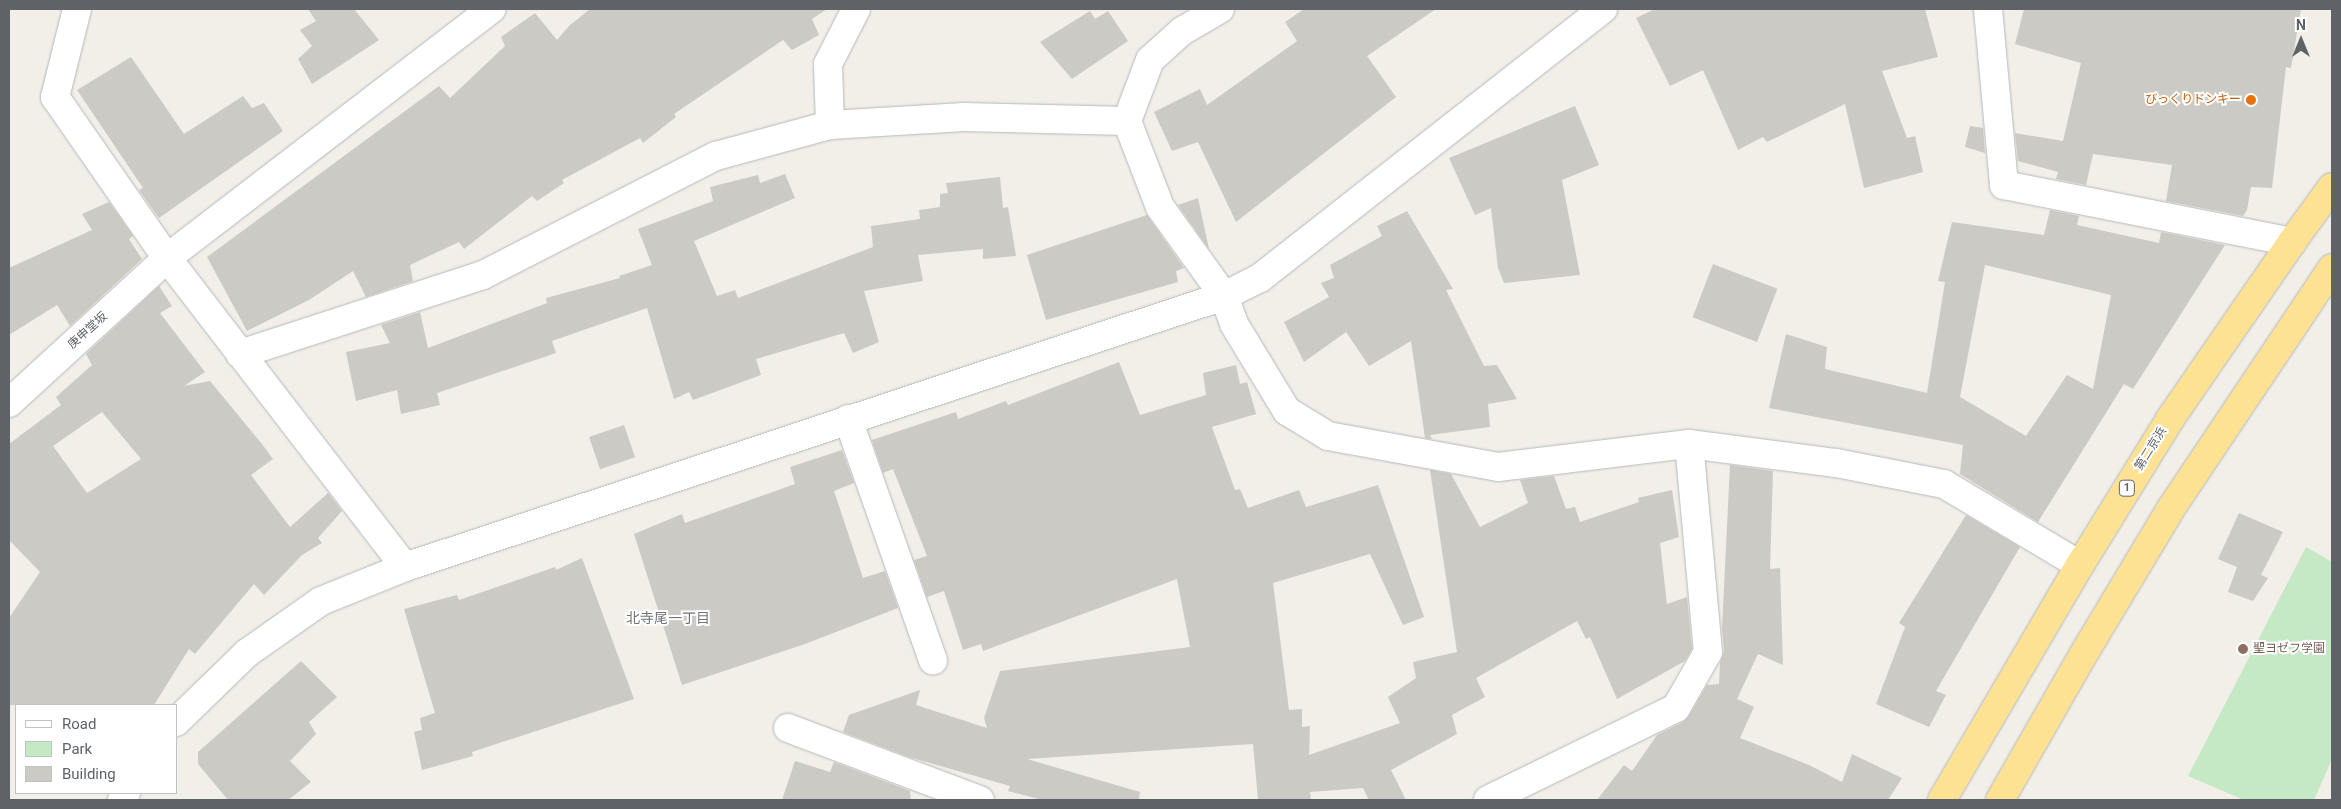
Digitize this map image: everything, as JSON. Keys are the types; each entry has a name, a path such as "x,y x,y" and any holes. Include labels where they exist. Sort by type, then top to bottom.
{"highway":[{"name":"第二京浜","path":"1942,800 2080,565 2170,419 2332,187"},
{"path":"2000,800 2086,650 2170,510 2332,268"}],"street":[{"path":"77,9 54,97 167,258 405,567"},
{"name":"庚申堂坂","path":"9,403 167,258 492,9"},
{"path":"830,125 828,64 856,9"},
{"path":"1220,9 1182,31 1150,60 1127,121 1160,207 1224,296 1234,324 1287,411 1328,436 1498,467 1689,444 1836,463 1944,484 2080,565"},
{"path":"178,720 247,653 322,601 405,567 1224,296 1260,278 1602,9"},
{"path":"1988,9 2004,185 2292,242"},
{"path":"240,354 483,275 716,156 830,125 964,117 1127,121"},
{"path":"848,419 933,660"},
{"path":"1488,800 1676,708 1704,660 1708,652 1689,444"},
{"path":"788,728 980,800"}],"green space":[{"path":"2306,547 2332,562 2332,759 2314,800 2244,800 2188,776"}],"building":[{"path":"308,9 354,9 379,40 312,84 298,59 312,46 300,30 316,21"},
{"path":"590,9 827,9 812,19 819,35 792,50 783,40 674,114 676,117 643,143 640,138 562,180 564,183 537,201 532,196 464,249 459,242 410,265 413,281 366,297 353,271 309,300 247,331 207,257 439,86 450,98 505,46 501,37 535,13 557,40 569,26"},
{"path":"1304,9 1436,9 1367,56 1396,97 1236,222 1198,142 1172,151 1154,112 1200,89 1207,105 1297,41 1285,22"},
{"path":"1655,9 1925,9 1938,57 1882,71 1907,138 1915,136 1923,172 1864,188 1845,104 1767,142 1763,137 1738,150 1703,70 1670,86 1636,18"},
{"path":"2024,9 2301,9 2291,68 2286,67 2272,188 2251,187 2247,210 2243,216 2166,201 2172,165 2093,154 2086,185 2056,179 2058,172 2018,161 2015,133 2063,141 2081,63 2015,44"},
{"path":"1090,11 1095,19 1108,11 1128,41 1072,79 1040,42"},
{"path":"131,57 184,134 243,96 252,108 264,103 283,131 159,218 139,190 143,188 77,90"},
{"path":"1575,106 1599,165 1562,180 1580,275 1504,283 1498,268 1491,208 1475,215 1449,158"},
{"path":"1970,126 1983,128 1985,153 1965,147"},
{"path":"785,174 795,198 694,241 717,296 735,290 738,298 873,247 871,226 920,219 919,210 940,207 940,194 948,193 946,183 1000,177 1003,208 1008,207 1016,256 983,259 983,249 918,255 923,281 864,291 879,342 853,353 844,333 756,359 761,375 693,400 689,392 674,399 647,308 552,341 556,353 437,393 440,405 401,414 397,390 356,401 346,352 390,343 381,325 420,312 428,348 547,303 546,298 620,278 619,276 652,265 638,229 713,201 710,187 758,175 760,183"},
{"path":"1198,198 1209,249 1178,205"},
{"path":"109,202 133,236 129,239 142,259 70,326 57,305 9,335 9,268 92,230 82,214"},
{"path":"2050,210 2079,216 2077,225 2159,243 2161,232 2225,245 2133,389 2124,384 2038,522 1960,474 1963,445 1769,408 1786,334 1827,347 1825,369 1927,393 1945,282 1938,281 1952,222 2044,235","holes":["1985,265 2111,295 2093,389 2067,375 2026,436 1960,397"]},
{"path":"1407,211 1453,289 1446,290 1484,366 1497,365 1517,399 1488,404 1490,427 1430,435 1432,439 1425,438 1411,341 1369,366 1346,332 1304,362 1284,322 1329,297 1321,283 1334,278 1330,265 1382,236 1377,226"},
{"path":"1147,215 1184,268 1176,271 1178,282 1046,320 1027,255"},
{"path":"1713,264 1777,289 1757,342 1693,317"},
{"path":"159,286 172,306 160,313 205,372 184,386 210,381 262,444 273,459 251,475 290,527 328,493 342,511 318,538 322,543 302,555 264,595 254,584 195,654 189,649 155,704 9,705 9,618 40,572 9,540 9,444 61,405 56,397 92,365 86,354","holes":["102,412 141,459 87,493 53,446"]},
{"path":"1119,362 1140,415 1206,395 1203,373 1236,365 1240,384 1247,382 1256,414 1212,427 1235,490 1240,489 1248,508 1299,490 1306,507 1378,485 1424,617 1403,625 1370,554 1273,583 1289,710 1302,709 1302,727 1310,726 1309,755 1400,723 1388,697 1416,678 1413,662 1457,652 1430,470 1451,474 1480,527 1528,503 1520,480 1554,476 1566,509 1575,507 1580,522 1639,502 1638,498 1672,490 1679,537 1660,543 1667,604 1687,597 1692,649 1685,661 1617,699 1590,637 1586,639 1577,621 1476,678 1485,697 1452,715 1457,734 1391,770 1406,800 1369,800 1363,788 1310,792 1311,800 1258,800 1253,744 1027,759 1140,792 1139,800 1042,800 1008,791 1010,786 909,757 843,732 849,715 920,690 916,705 987,728 984,718 1000,671 1190,647 1177,579 983,651 981,644 963,650 944,591 927,597 914,560 927,556 893,469 883,473 872,440 956,412 958,419 1006,401 1008,405"},
{"path":"624,425 635,457 600,469 589,437"},
{"path":"842,450 854,483 834,491 863,578 885,571 898,608 805,644 682,685 634,534 682,514 685,523 795,484 790,467"},
{"path":"1730,465 1773,471 1770,569 1780,568 1783,665 1758,654 1737,699 1754,707 1740,738 1809,765 1842,782 1852,754 1902,778 1888,800 1597,800 1624,765 1632,771 1657,735 1683,722 1689,716 1707,685 1719,684 1720,663 1724,651 1722,628"},
{"path":"2239,513 2283,532 2261,575 2268,578 2253,601 2228,592 2237,567 2218,559"},
{"path":"1966,515 2020,547 1936,691 1946,695 1929,727 1876,704 1905,627 1899,623"},
{"path":"582,558 634,699 472,752 473,756 422,770 414,732 422,730 420,718 435,713 404,609 457,595 459,600 555,567 556,570"},
{"path":"301,661 337,697 309,722 316,734 290,761 311,782 288,800 228,800 198,764 198,752"},
{"path":"795,761 830,772 834,762 910,791 911,800 782,800"}],"place":[{"name":"びっくりドンキー","path":"2251,100"},
{"name":"聖ヨゼフ学園","path":"2243,649"}],"district":[{"name":"北寺尾一丁目","path":"668,618"}]}
